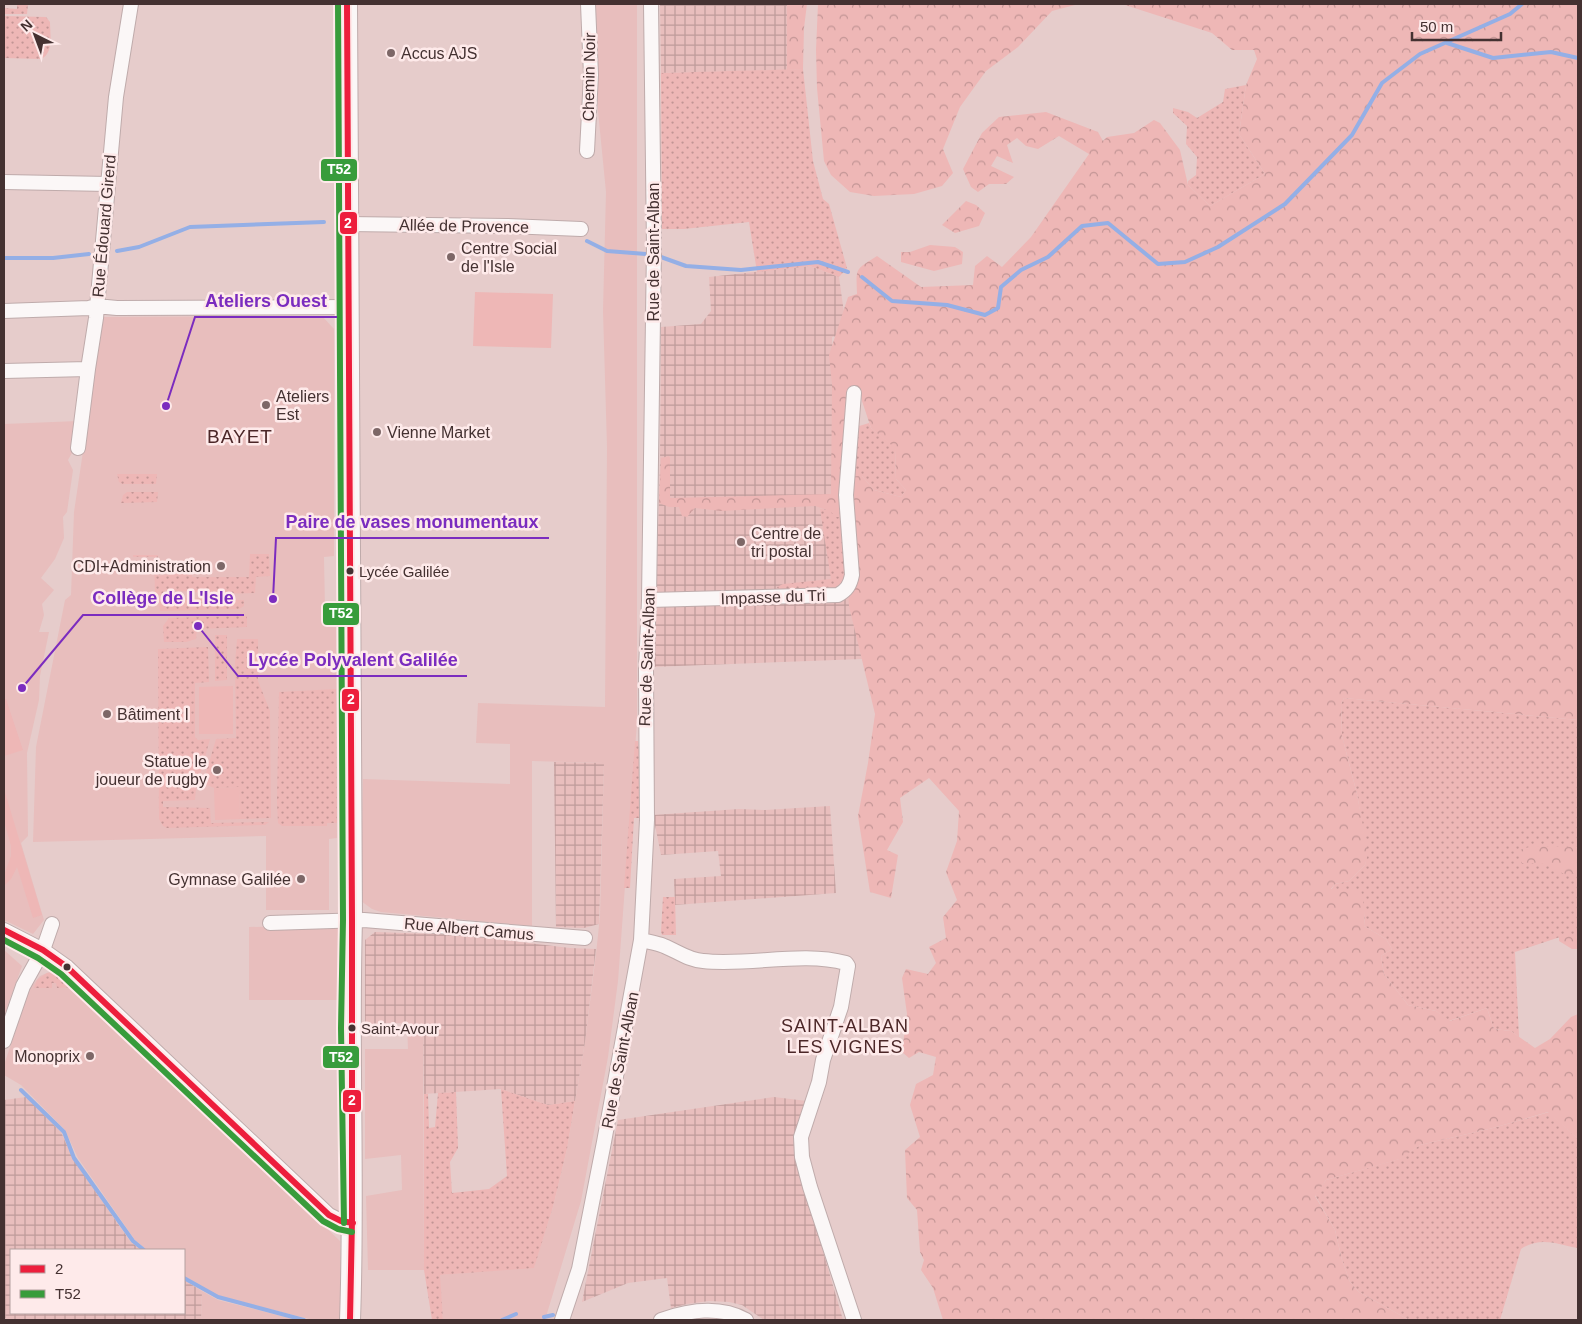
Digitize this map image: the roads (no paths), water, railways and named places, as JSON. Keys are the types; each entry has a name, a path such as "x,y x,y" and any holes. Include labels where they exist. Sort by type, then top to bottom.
{"main road":[{"path":"347,4 352,920 350,1028 353,1223 350,1320"}],"street":[{"name":"Rue Édouard Girerd","path":"78,448 96,318 116,97 131,4"},
{"name":"Chemin Noir","path":"588,4 591,75 588,151"},
{"name":"Rue de Saint-Alban","path":"562,1320 569,1303 578,1269 596,1184 641,940 647,820 645,737 654,247 650,4"},
{"path":"4,182 108,184"},
{"name":"Allée de Provence","path":"347,224 581,229"},
{"path":"4,311 89,308 96,306 117,308 349,307"},
{"path":"4,371 88,369"},
{"name":"Impasse du Tri","path":"649,600 838,595 845,591 850,584 852,575 846,495 854,393"},
{"name":"Rue Albert Camus","path":"270,923 352,920 585,938"},
{"path":"4,1042 23,986 43,950 52,924"},
{"path":"4,930 43,950 81,979 328,1215 341,1221 353,1223"},
{"path":"641,940 664,946 685,956 703,961 828,960 846,963 848,966 841,1007 823,1060 819,1082 801,1137 802,1157 808,1179 854,1320"},
{"path":"661,1320 677,1314 714,1310 729,1313 746,1320"}],"waterway":[{"path":"862,277 892,301 947,305 985,315 998,308 1001,287 1021,270 1048,257 1082,226 1108,223 1158,264 1185,262 1218,247 1285,204 1352,135 1382,83 1420,54 1510,14 1522,4"},
{"path":"1447,43 1493,58 1551,52 1578,58"},
{"path":"117,251 139,247 190,227 324,222"},
{"path":"587,241 607,251 646,254 686,266 741,270 818,262 848,272"},
{"path":"4,258 53,258 89,254"},
{"path":"21,1090 64,1132 74,1158 133,1241 143,1249"},
{"path":"185,1279 218,1297 304,1320"},
{"path":"502,1320 516,1314"},
{"path":"544,1317 553,1315"}],"place":[{"name":"Accus AJS","path":"391,53"},
{"name":"Centre Social de l'Isle","path":"451,257"},
{"name":"Ateliers Est","path":"266,405"},
{"name":"Ateliers Ouest","path":"166,406"},
{"name":"Vienne Market","path":"377,432"},
{"name":"Centre de tri postal","path":"741,542"},
{"name":"CDI+Administration","path":"221,566"},
{"name":"Lycée Galilée","path":"350,571"},
{"name":"Paire de vases monumentaux","path":"273,599"},
{"name":"Lycée Polyvalent Galilée","path":"198,626"},
{"name":"Collège de L'Isle","path":"22,688"},
{"name":"Bâtiment I","path":"107,714"},
{"name":"Statue le joueur de rugby","path":"217,770"},
{"name":"Gymnase Galilée","path":"301,879"},
{"name":"Saint-Avour","path":"352,1028"},
{"name":"Monoprix","path":"90,1056"}],"district":[{"name":"BAYET","path":"240,436"},
{"name":"SAINT-ALBAN LES VIGNES","path":"845,1036"}]}
